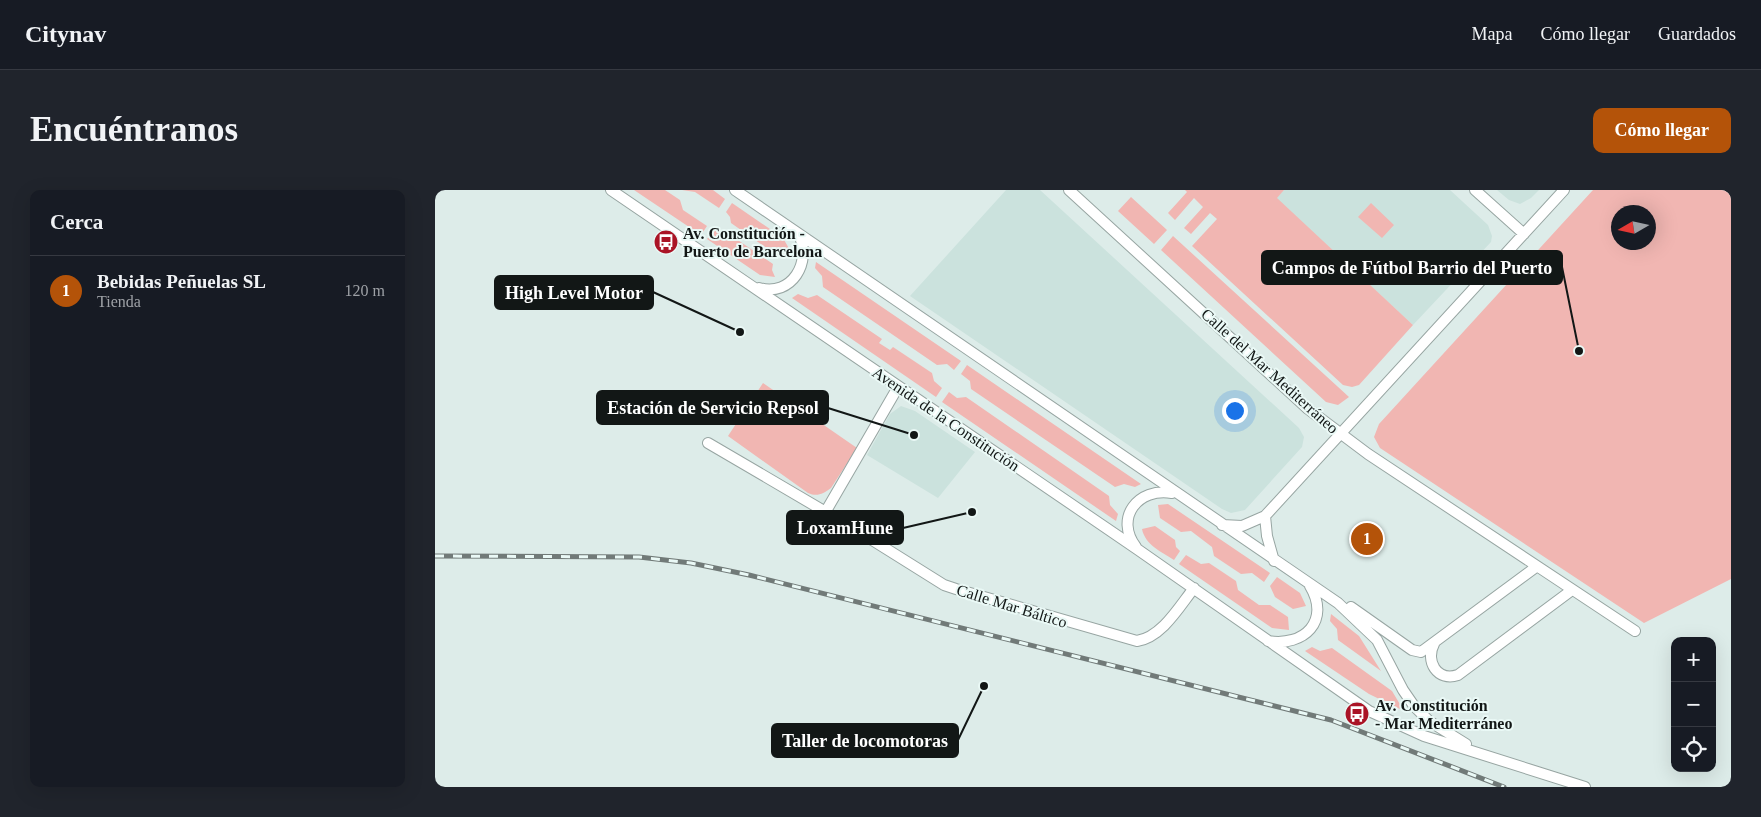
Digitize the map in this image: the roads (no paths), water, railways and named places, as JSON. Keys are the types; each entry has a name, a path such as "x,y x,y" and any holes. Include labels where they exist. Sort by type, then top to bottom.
{"street":[{"name":"Avenida de la Constitución","path":"611,190 756,287 1377,716 1415,733 1482,753"},
{"path":"735,190 1309,585 1338,603 1357,611 1417,652 1425,651 1435,644 1536,567"},
{"name":"Calle del Mar Mediterráneo","path":"1069,190 1308,409 1340,434 1536,567 1635,631"},
{"path":"1475,190 1524,234"},
{"path":"1221,524 1242,526 1265,516 1564,190"},
{"path":"756,287 778,288 797,276 804,256 799,235"},
{"path":"826,512 898,386"},
{"name":"Calle Mar Báltico","path":"709,443 944,585 1131,641 1151,637 1194,588"},
{"path":"1137,549 1131,542 1127,524 1133,506 1139,500 1152,493 1176,493"},
{"path":"1265,516 1267,536 1274,561"},
{"path":"1267,641 1287,643 1296,640 1311,628 1318,612 1317,602 1309,585"},
{"path":"1435,644 1430,660 1435,670 1447,677 1458,675 1572,590"},
{"path":"1338,603 1377,640 1403,690 1421,714 1441,729 1482,753 1585,787"}],"railway":[{"path":"435,556 639,557 691,563 749,575 1331,720 1504,787"}],"place":[{"name":"Av. Constitución - Puerto de Barcelona","path":"666,242"},
{"name":"High Level Motor","path":"740,332"},
{"name":"Campos de Fútbol Barrio del Puerto","path":"1579,351"},
{"name":"Estación de Servicio Repsol","path":"914,435"},
{"name":"LoxamHune","path":"972,512"},
{"name":"Bebidas Peñuelas SL","path":"1367,539"},
{"name":"Taller de locomotoras","path":"984,686"},
{"name":"Av. Constitución - Mar Mediterráneo","path":"1357,714"}]}
